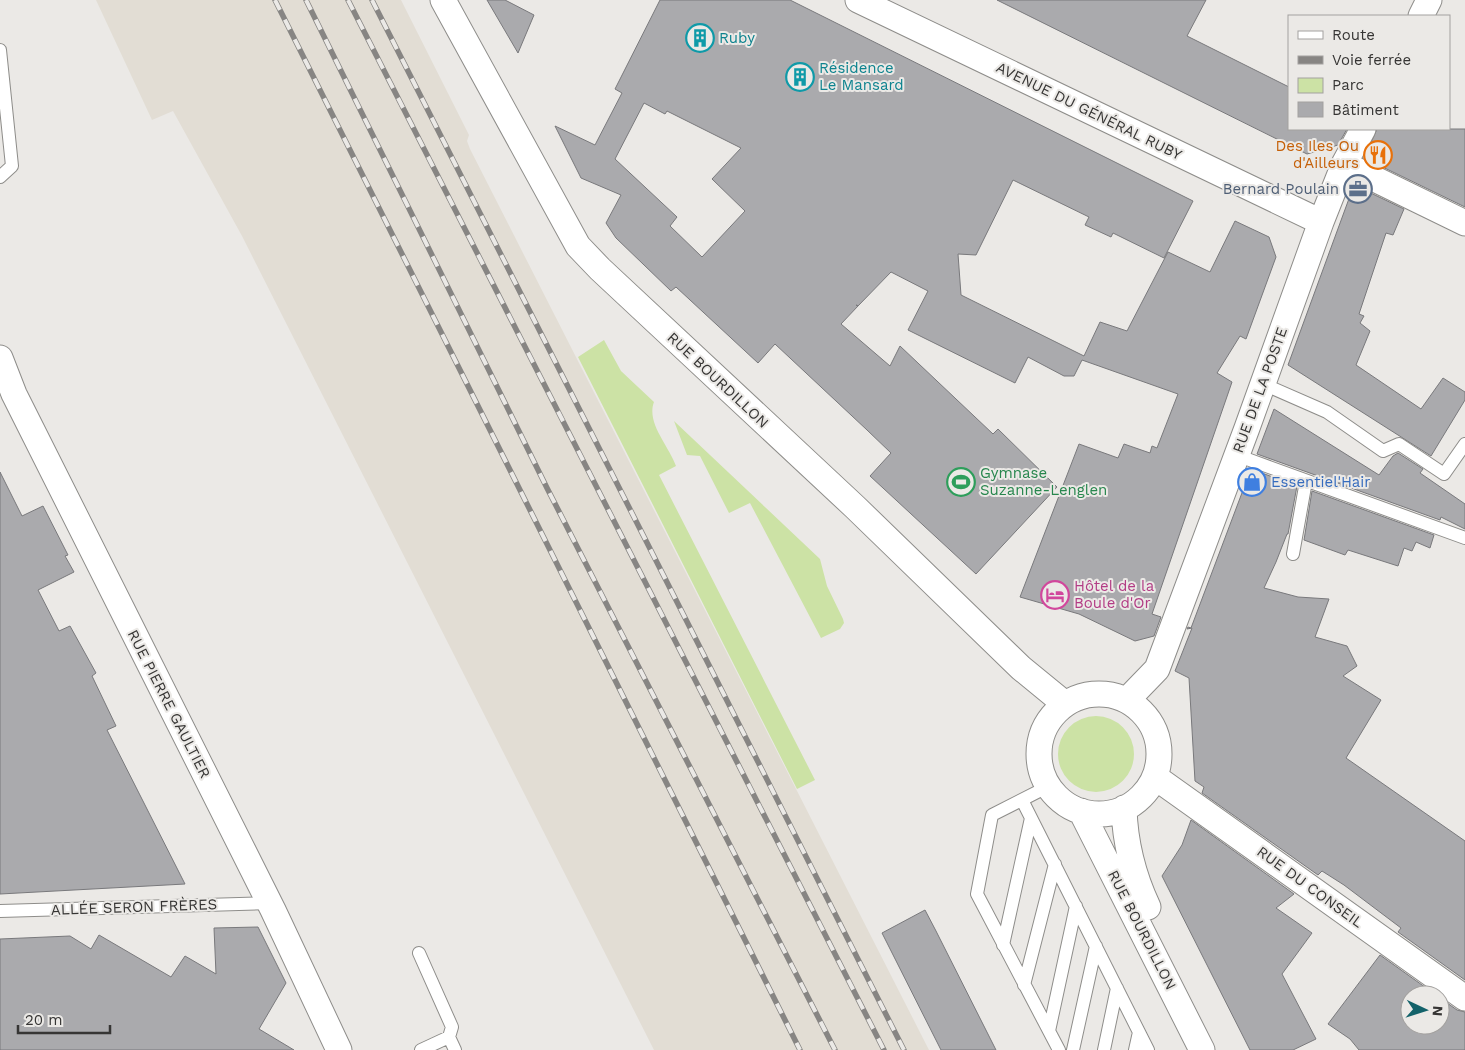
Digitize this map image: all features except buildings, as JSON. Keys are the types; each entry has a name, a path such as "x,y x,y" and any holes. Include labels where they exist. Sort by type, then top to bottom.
{"street":[{"name":"RUE BOURDILLON","path":"443,0 578,246 673,338 855,507 1021,668 1065,704"},
{"name":"AVENUE DU GÉNÉRAL RUBY","path":"858,0 1321,222"},
{"path":"1422,15 1429,0"},
{"name":"RUE DE LA POSTE","path":"1127,700 1157,669 1321,222 1344,164 1361,130"},
{"path":"1344,164 1465,223"},
{"name":"RUE PIERRE GAULTIER","path":"0,358 14,394 269,903 338,1050"},
{"path":"1085,695 1117,696 1127,700 1149,720 1156,734 1159,748 1154,777 1142,796 1124,808 1096,814 1081,811 1063,802 1049,786 1040,765 1040,742 1049,721 1065,704 1085,695"},
{"name":"RUE DU CONSEIL","path":"1154,777 1465,998"},
{"name":"RUE BOURDILLON","path":"1124,808 1126,843 1138,884 1220,1050"},
{"name":"RUE BOURDILLON","path":"1081,811 1202,1050"}],"lane":[{"path":"0,50 12,166 0,177"},
{"path":"1263,384 1327,412 1382,450 1400,444 1444,474 1465,444"},
{"path":"1247,459 1465,538"},
{"path":"1293,554 1306,481"},
{"path":"1049,786 992,815 976,894 1059,1050"},
{"path":"1022,800 1148,1050"},
{"path":"1003,945 1031,818"},
{"path":"1024,985 1054,864"},
{"name":"ALLÉE SERON FRÈRES","path":"0,911 269,903"},
{"path":"1048,1031 1076,906"},
{"path":"1073,1050 1096,946"},
{"path":"419,953 452,1026 449,1037 455,1050"},
{"path":"1104,1050 1117,988"},
{"path":"1135,1050 1139,1032"},
{"path":"421,1050 449,1037"}],"shaded area":[{"path":"96,0 401,0 469,135 467,141 470,149 929,1050 654,1050 242,236 173,111 152,120"}],"green space":[{"path":"604,340 621,371 654,402 653,418 659,434 676,466 659,475 815,780 797,789 578,357"},
{"path":"674,421 820,559 827,586 843,619 844,623 840,629 821,638 750,503 729,513 700,456 687,455"},
{"path":"1089,716 1103,716 1117,722 1128,733 1134,747 1131,769 1123,781 1103,792 1089,792 1075,786 1064,775 1058,761 1058,747 1064,733 1075,722"}],"railway":[{"path":"275,0 800,1050"},
{"path":"306,0 547,488 835,1050"},
{"path":"348,0 884,1050"},
{"path":"372,0 904,1050"}],"place":[{"name":"Ruby","path":"700,38"},
{"name":"Résidence Le Mansard","path":"800,77"},
{"name":"Des Iles Ou d'Ailleurs","path":"1378,155"},
{"name":"Bernard Poulain","path":"1358,189"},
{"name":"Gymnase Suzanne-Lenglen","path":"961,482"},
{"name":"Essentiel'Hair","path":"1252,482"},
{"name":"Hôtel de la Boule d'Or","path":"1055,595"}]}
